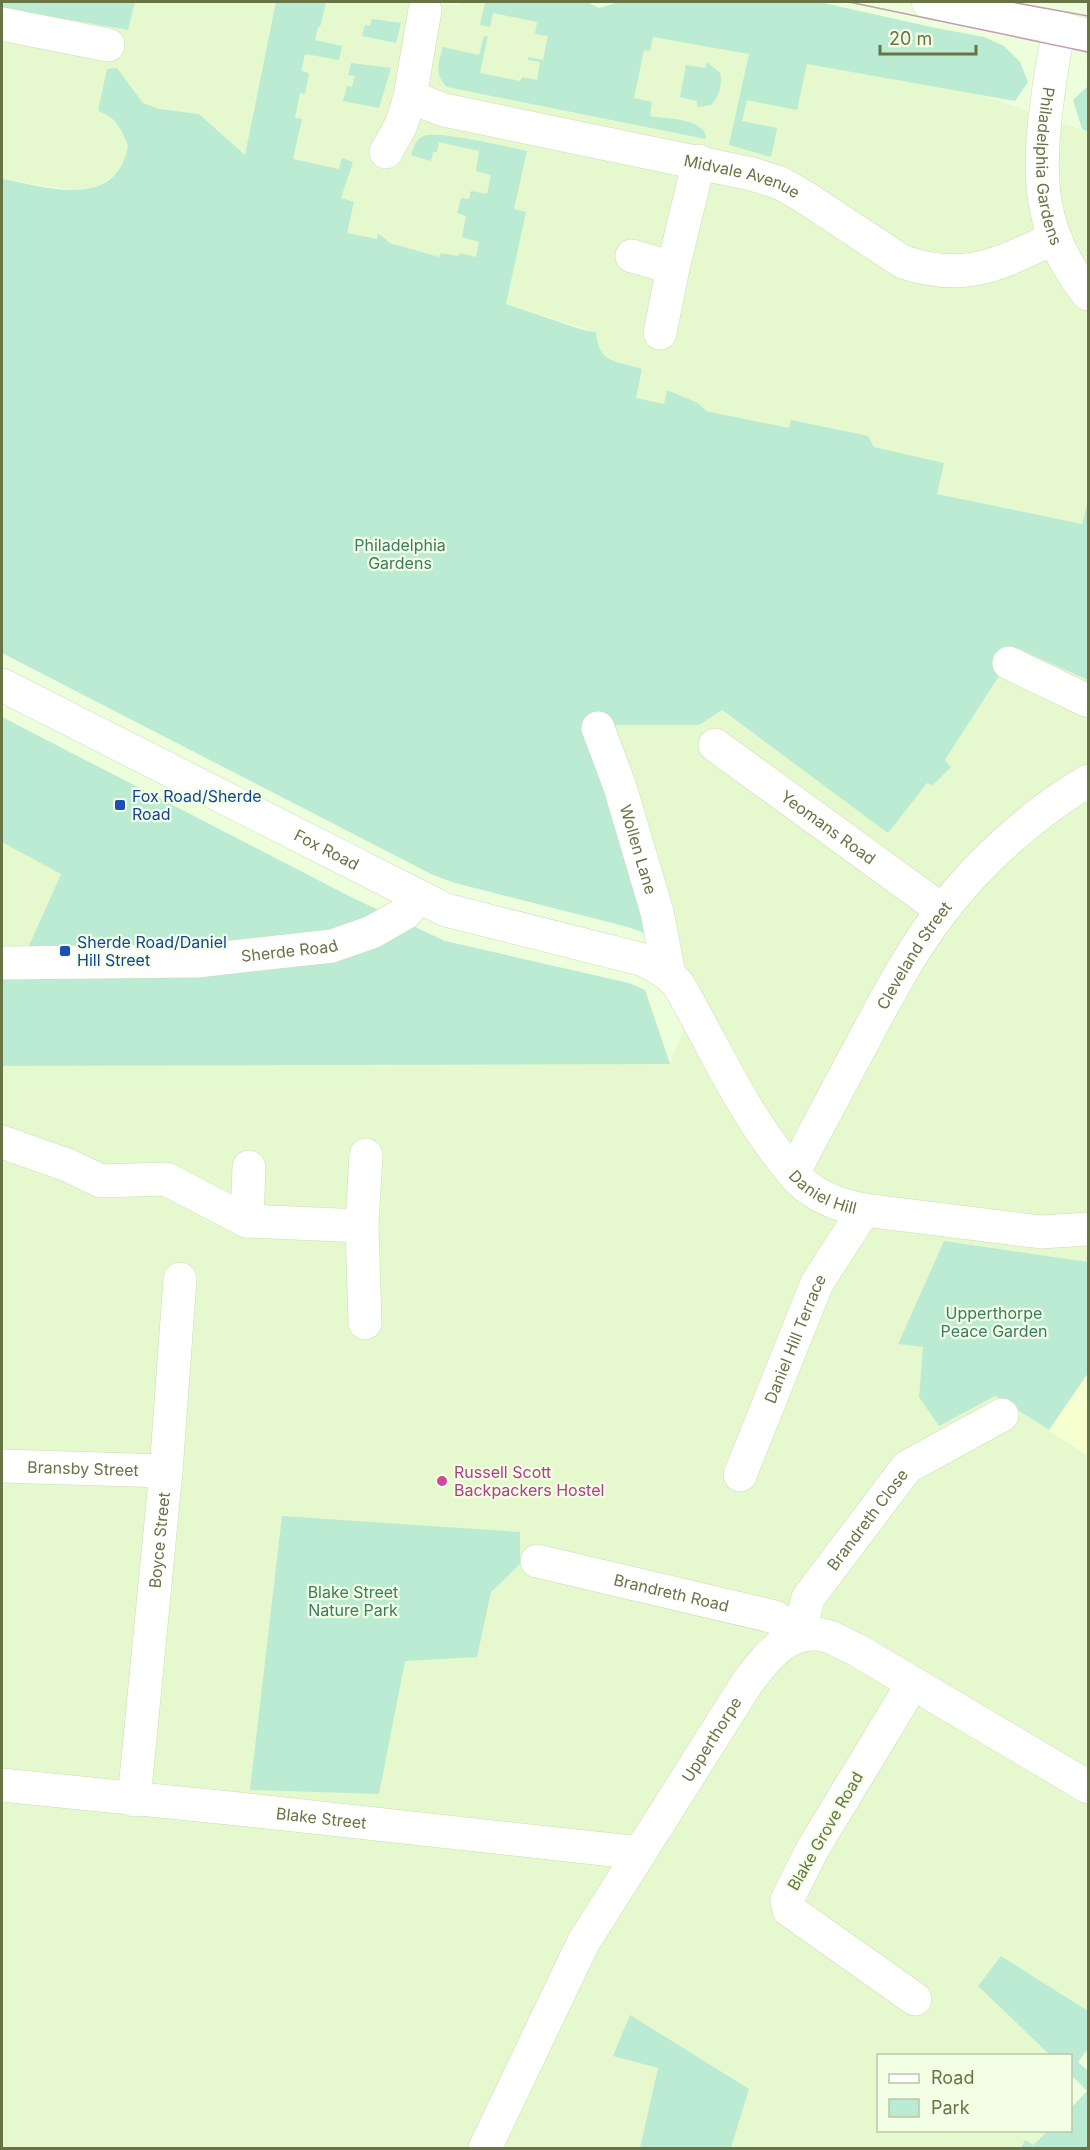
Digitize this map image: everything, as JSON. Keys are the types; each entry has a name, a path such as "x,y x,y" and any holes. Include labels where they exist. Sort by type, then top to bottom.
{"street":[{"path":"928,2 1074,32"},
{"path":"386,152 401,125 410,97 425,10"},
{"path":"2,24 108,45"},
{"name":"Philadelphia Gardens","path":"1074,32 1047,105 1041,159 1042,192 1049,226 1079,283 1089,294"},
{"name":"Midvale Avenue","path":"410,97 471,117 699,161 780,183 903,262 921,268 950,273 981,268 1055,238"},
{"path":"660,333 699,161"},
{"path":"632,256 673,268"},
{"path":"1009,663 1089,701"},
{"name":"Fox Road","path":"2,685 446,910 644,960 669,974"},
{"name":"Wollen Lane","path":"598,728 620,787 654,901 669,974"},
{"name":"Yeomans Road","path":"715,745 942,910"},
{"name":"Cleveland Street","path":"793,1173 891,988 916,946 942,910 983,863 1026,825 1089,781"},
{"name":"Sherde Road","path":"2,963 197,961 333,946 372,932 405,913 420,897"},
{"name":"Daniel Hill","path":"669,974 690,1004 730,1080 768,1142 793,1173 811,1190 835,1204 864,1210 1041,1232 1089,1229"},
{"path":"2,1142 67,1165 101,1181 166,1179 247,1221 362,1226"},
{"path":"365,1323 362,1226 366,1155"},
{"path":"247,1221 249,1167"},
{"name":"Daniel Hill Terrace","path":"740,1474 817,1283 864,1210"},
{"name":"Boyce Street","path":"134,1800 166,1471 180,1279"},
{"name":"Brandreth Close","path":"799,1635 808,1598 907,1467 1002,1415"},
{"name":"Bransby Street","path":"2,1467 166,1471"},
{"name":"Brandreth Road","path":"537,1561 775,1617 799,1635"},
{"path":"799,1635 826,1636 857,1650 1089,1787"},
{"name":"Upperthorpe","path":"485,2148 583,1942 747,1683 777,1647 799,1635"},
{"name":"Blake Grove Road","path":"913,1683 812,1850 787,1900 789,1910 915,1999"},
{"name":"Blake Street","path":"2,1785 640,1853"}],"shaded area":[{"path":"135,2 427,2 459,6 460,2 485,2 485,8 972,92 1088,132 1088,501 1083,524 936,494 944,463 874,447 791,421 789,428 706,411 698,403 667,390 664,404 636,398 642,369 603,356 597,344 595,332 458,289 439,257 390,243 379,233 377,239 347,233 307,188 245,155 199,114 159,109 143,103 117,68 107,114 120,128 128,146 123,165 117,173 96,187 80,191 2,179 2,8 127,30"},
{"path":"1017,647 1088,680 1088,1262 944,1241 898,1344 923,1346 919,1397 995,1396 1088,1456 1088,2011 1001,1956 979,1986 1049,2054 877,2054 877,2132 1047,2132 1033,2145 1026,2141 1021,2148 731,2148 749,2089 658,2068 640,2148 2,2148 2,1066 670,1063 697,997 652,881 613,724 699,725 721,710 888,832 922,782 951,767 945,761"},
{"path":"2,842 61,873 27,950 2,961"},
{"path":"1088,1373 1088,1456 1049,1430"}],"green space":[{"path":"2,2 135,2 128,30 2,8"},
{"name":"Philadelphia Gardens","path":"276,2 326,2 315,40 342,46 339,60 305,54 301,71 309,73 305,94 300,93 295,118 302,119 293,159 339,169 342,158 353,162 341,198 354,202 347,233 377,239 378,233 390,243 439,257 441,253 458,256 460,253 476,257 479,242 462,237 466,216 457,213 461,198 469,199 471,191 487,194 491,175 476,171 479,151 439,142 437,152 433,152 431,161 411,155 415,144 423,136 442,135 527,151 514,209 526,212 506,304 583,330 596,332 605,356 610,360 642,369 636,398 664,404 667,390 698,403 706,411 789,428 791,420 868,436 874,447 944,463 937,494 1082,524 1088,501 1088,680 1017,648 945,760 951,767 933,785 927,783 888,833 722,710 699,725 613,725 653,936 628,927 455,883 433,875 2,653 2,179 77,190 95,187 110,180 121,166 128,146 117,124 109,116 98,111 107,69 117,68 143,103 159,109 199,114 245,155"},
{"path":"485,2 587,2 599,8 619,2 819,2 984,37 1004,46 1020,62 1028,82 1015,101 807,64 797,110 747,100 742,121 777,128 771,157 729,145 749,54 653,37 650,51 644,50 634,98 652,102 650,116 692,123 700,127 706,139 447,87 439,73 443,47 479,55 484,36 488,36 480,73 520,81 522,77 537,80 540,62 528,60 528,57 543,60 548,36 535,34 537,22 493,13 490,27 480,25"},
{"path":"372,19 401,23 396,43 362,36 365,25 370,26"},
{"path":"707,62 720,73 721,86 711,105 699,107 697,101 680,97 686,65 705,68"},
{"path":"351,63 391,68 379,108 343,101 347,86 352,87 355,76 348,75"},
{"path":"1088,86 1088,132 1082,129 1073,100"},
{"path":"2,717 351,897 445,941 629,983 645,990 670,1064 2,1066 2,961 27,950 61,874 2,842"},
{"name":"Upperthorpe Peace Garden","path":"944,1241 1088,1262 1088,1373 1049,1430 995,1396 939,1426 919,1397 923,1347 898,1344"},
{"name":"Blake Street Nature Park","path":"282,1516 520,1532 520,1564 491,1592 477,1657 405,1661 379,1794 250,1790"},
{"path":"1001,1956 1088,2011 1088,2049 1078,2062 1088,2071 1088,2148 1021,2148 1025,2140 1033,2145 1047,2132 1072,2132 1072,2107 1087,2091 1072,2076 1072,2054 1049,2054 978,1986"},
{"path":"630,2015 749,2089 731,2148 640,2148 658,2068 613,2056"}],"tram line":[{"path":"849,2 1088,52"},
{"path":"1011,2 1088,16"}],"place":[{"name":"Fox Road/Sherde Road","path":"120,805"},
{"name":"Sherde Road/Daniel Hill Street","path":"65,951"},
{"name":"Russell Scott Backpackers Hostel","path":"442,1481"}]}
